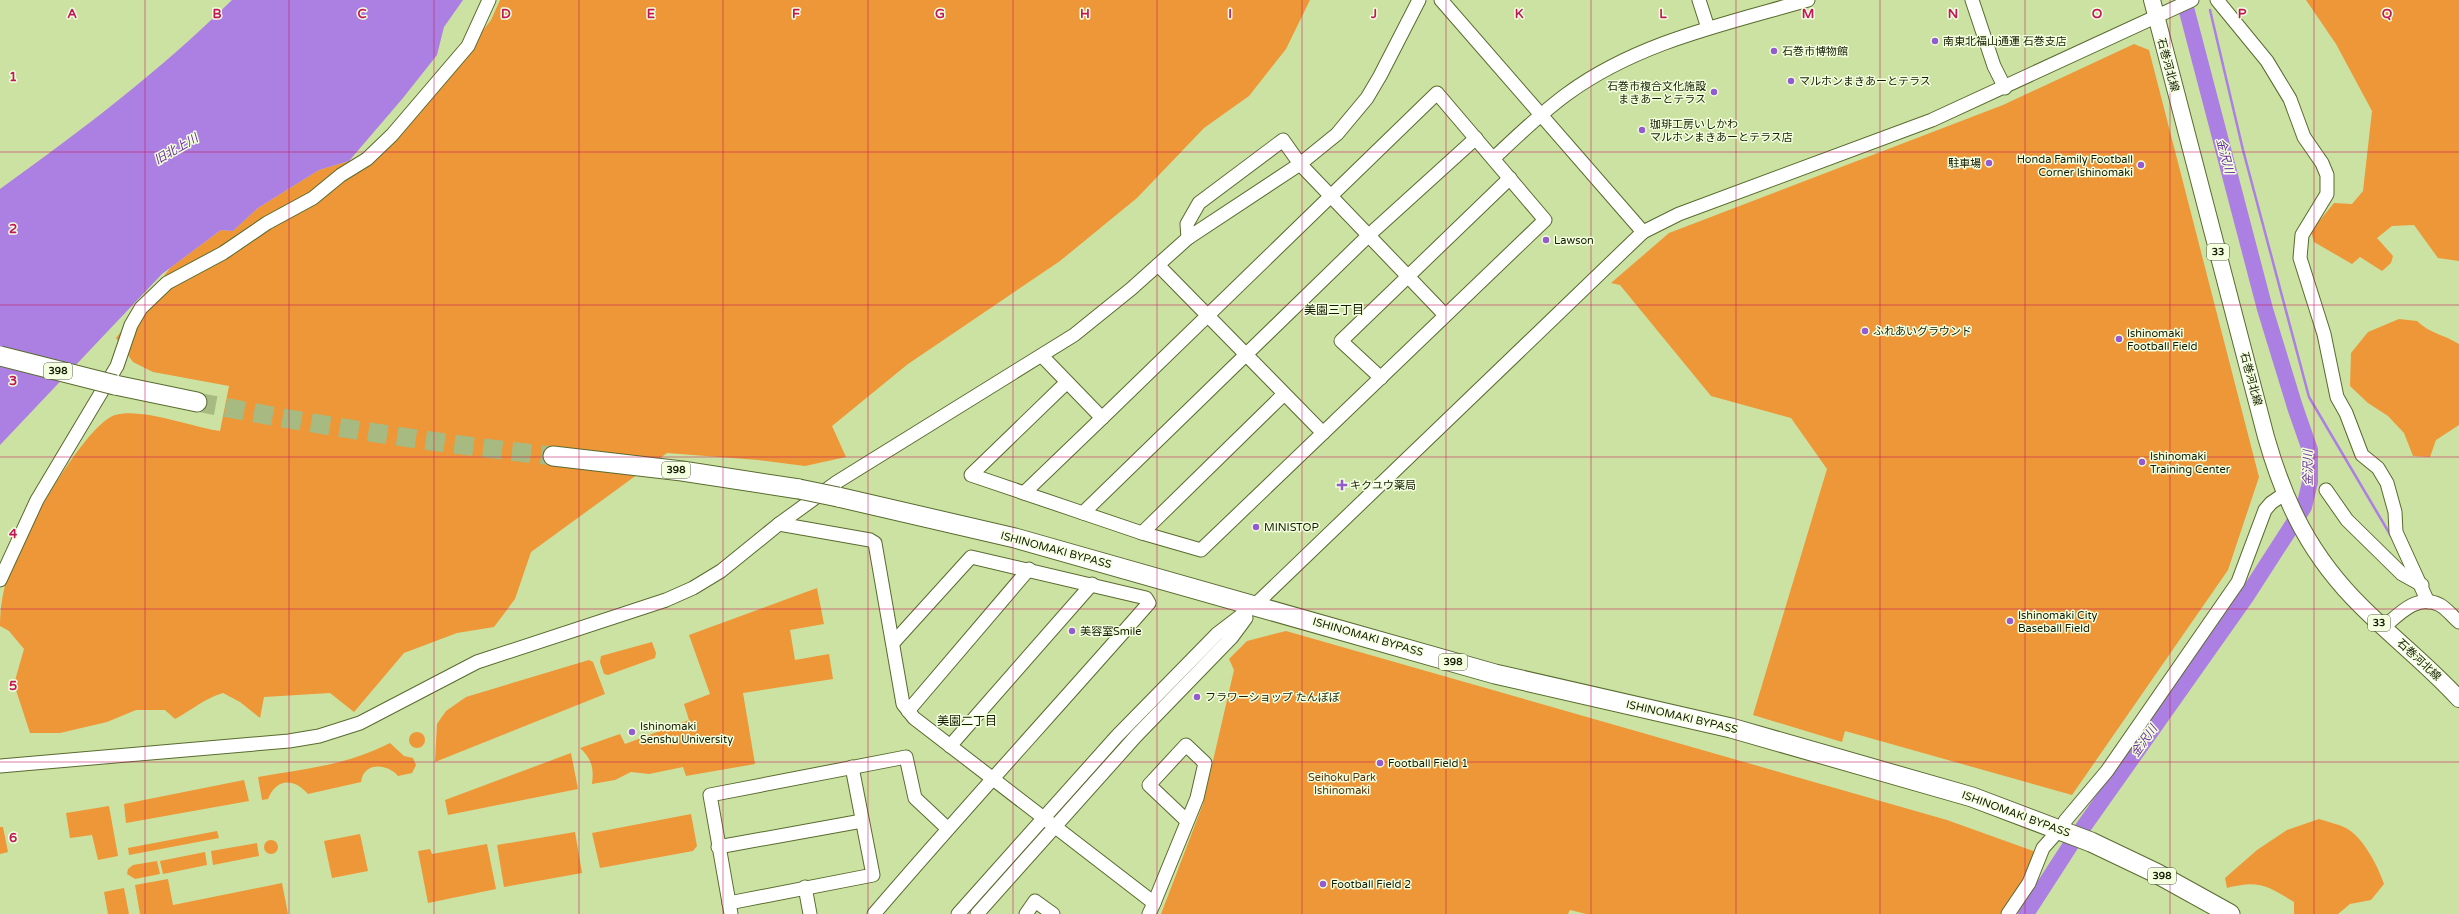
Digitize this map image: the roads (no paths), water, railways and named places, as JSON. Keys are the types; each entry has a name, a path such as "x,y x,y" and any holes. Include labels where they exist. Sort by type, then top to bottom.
{"highway":[{"name":"398","path":"0,356 115,385 197,402"},
{"name":"ISHINOMAKI BYPASS","path":"553,456 682,470 799,489 919,514 1015,538 1495,674 1731,728 1972,797 2063,828 2156,872 2230,914"}],"main road":[{"name":"石巻河北線","path":"2152,0 2155,17 2266,437 2286,499 2307,539 2336,579 2384,628 2459,699"}],"street":[{"path":"0,580 37,500 117,366 131,325 141,308 167,283 223,253 267,224 313,198 341,175 367,160 392,135 468,46 490,0"},
{"path":"0,766 289,741 342,730 394,707 451,674 477,662 632,612 693,588 721,571 779,524 837,482 1042,356 1103,312 1158,266 1188,238 1300,164 1337,134 1366,98 1380,76 1419,0"},
{"path":"1441,0 1643,232"},
{"path":"1699,0 1708,28"},
{"path":"1494,158 1540,115 1567,94 1623,60 1653,46 1708,28 1808,0"},
{"path":"1972,0 1994,66 2004,88"},
{"path":"958,914 1041,818 1117,736 1217,634 1255,605 1643,232 1679,214 1925,122 2004,88 2192,0"},
{"path":"2217,0 2267,61 2290,99 2304,137 2322,163 2327,175 2327,194 2302,235 2300,258 2324,334 2337,397 2346,413 2362,455 2378,468 2387,484 2393,504 2396,532 2422,585 2428,602"},
{"path":"1024,493 1437,93 1494,158 1545,220 1201,550 1142,533 1024,493 971,475 1066,383"},
{"path":"1083,513 1369,235 1476,138"},
{"path":"1188,238 1187,224 1198,203 1277,142 1283,140 1300,164 1445,315"},
{"path":"1381,378 1341,341 1407,275 1510,178"},
{"path":"1158,266 1324,433"},
{"path":"1042,356 1066,383 1102,418"},
{"path":"1142,533 1284,394"},
{"path":"2326,490 2347,520 2402,574 2422,585"},
{"path":"2008,914 2029,883 2044,848 2063,828 2107,771 2238,582 2265,510 2271,503 2286,499"},
{"path":"779,524 870,540 875,543 903,704 908,711 1152,908 1197,798 1205,763 1186,745 1150,785 1187,821"},
{"path":"874,914 947,828 993,780 1149,603 1146,598 1092,584 971,557 893,643"},
{"path":"908,711 1029,569"},
{"path":"950,746 1092,584"},
{"path":"2384,628 2407,607 2428,602 2441,605 2459,622"},
{"path":"977,914 1136,736 1232,637 1255,605"},
{"path":"852,767 873,875 805,887 730,909 710,795 852,767 906,757 915,798 947,828"},
{"path":"718,847 862,821"},
{"path":"805,887 810,914"},
{"path":"1026,914 1035,901 1053,914"}],"water":[{"name":"旧北上川","path":"232,0 463,0 444,27 437,55 403,98 349,161 319,170 258,208 233,231 221,230 162,274 0,445 0,189 120,99 177,51"}],"waterway":[{"name":"金沢川","path":"2026,914 2070,846 2246,597 2304,507 2310,482 2310,450 2295,407 2265,309 2184,0"},
{"path":"2210,10 2243,150 2309,397 2391,536"}],"tunnel":[{"path":"197,402 374,433 553,456"}],"place":[{"name":"南東北福山通運 石巻支店","path":"1935,41"},
{"name":"石巻市博物館","path":"1774,51"},
{"name":"マルホンまきあーとテラス","path":"1791,81"},
{"name":"石巻市複合文化施設 まきあーとテラス","path":"1714,92"},
{"name":"珈琲工房いしかわ マルホンまきあーとテラス店","path":"1642,130"},
{"name":"駐車場","path":"1989,163"},
{"name":"Honda Family Football Corner Ishinomaki","path":"2141,165"},
{"name":"Lawson","path":"1546,240"},
{"name":"ふれあいグラウンド","path":"1865,331"},
{"name":"Ishinomaki Football Field","path":"2119,339"},
{"name":"Ishinomaki Training Center","path":"2142,462"},
{"name":"キクユウ薬局","path":"1342,485"},
{"name":"MINISTOP","path":"1256,527"},
{"name":"Ishinomaki City Baseball Field","path":"2010,621"},
{"name":"美容室Smile","path":"1072,631"},
{"name":"フラワーショップ たんぽぽ","path":"1197,697"},
{"name":"Ishinomaki Senshu University","path":"632,732"},
{"name":"Football Field 1","path":"1380,763"},
{"name":"Football Field 2","path":"1323,884"}],"district":[{"name":"美園三丁目","path":"1334,310"},
{"name":"美園二丁目","path":"967,721"}],"park label":[{"name":"Seihoku Park Ishinomaki","path":"1342,783"}]}
